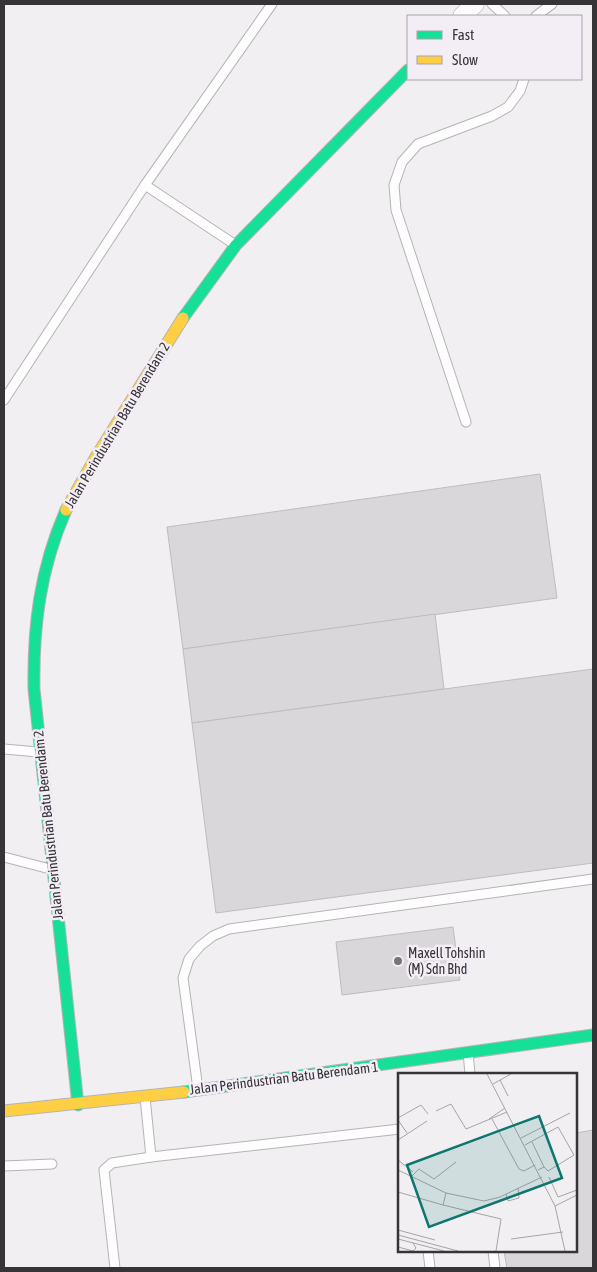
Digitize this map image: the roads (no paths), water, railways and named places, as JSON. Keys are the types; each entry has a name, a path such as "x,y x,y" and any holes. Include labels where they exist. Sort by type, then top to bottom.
{"street":[{"path":"463,15 475,4"},
{"name":"Jalan Perindustrian Batu Berendam 2","path":"78,1105 39,752 34,689 33,645 36,604 43,572 70,501 170,336 236,245 407,71"},
{"name":"Jalan Perindustrian Batu Berendam 1","path":"4,1111 78,1105 198,1089 400,1069 468,1052 593,1035"}],"lane":[{"path":"4,400 145,185 272,4"},
{"path":"492,4 504,15"},
{"path":"537,15 552,4"},
{"path":"466,422 396,210 394,185 402,162 418,144 492,116 508,107 520,91 524,80"},
{"path":"145,185 236,245"},
{"path":"4,749 39,752"},
{"path":"4,857 53,870"},
{"path":"198,1089 183,978 189,959 200,946 213,936 229,930 593,879"},
{"path":"468,1052 470,1073"},
{"path":"145,1097 151,1157"},
{"path":"114,1268 104,1170 112,1163 398,1128"},
{"path":"4,1166 52,1164"},
{"path":"428,1252 430,1268"},
{"path":"493,1252 496,1268"}],"place":[{"name":"Maxell Tohshin (M) Sdn Bhd","path":"398,961"}]}
